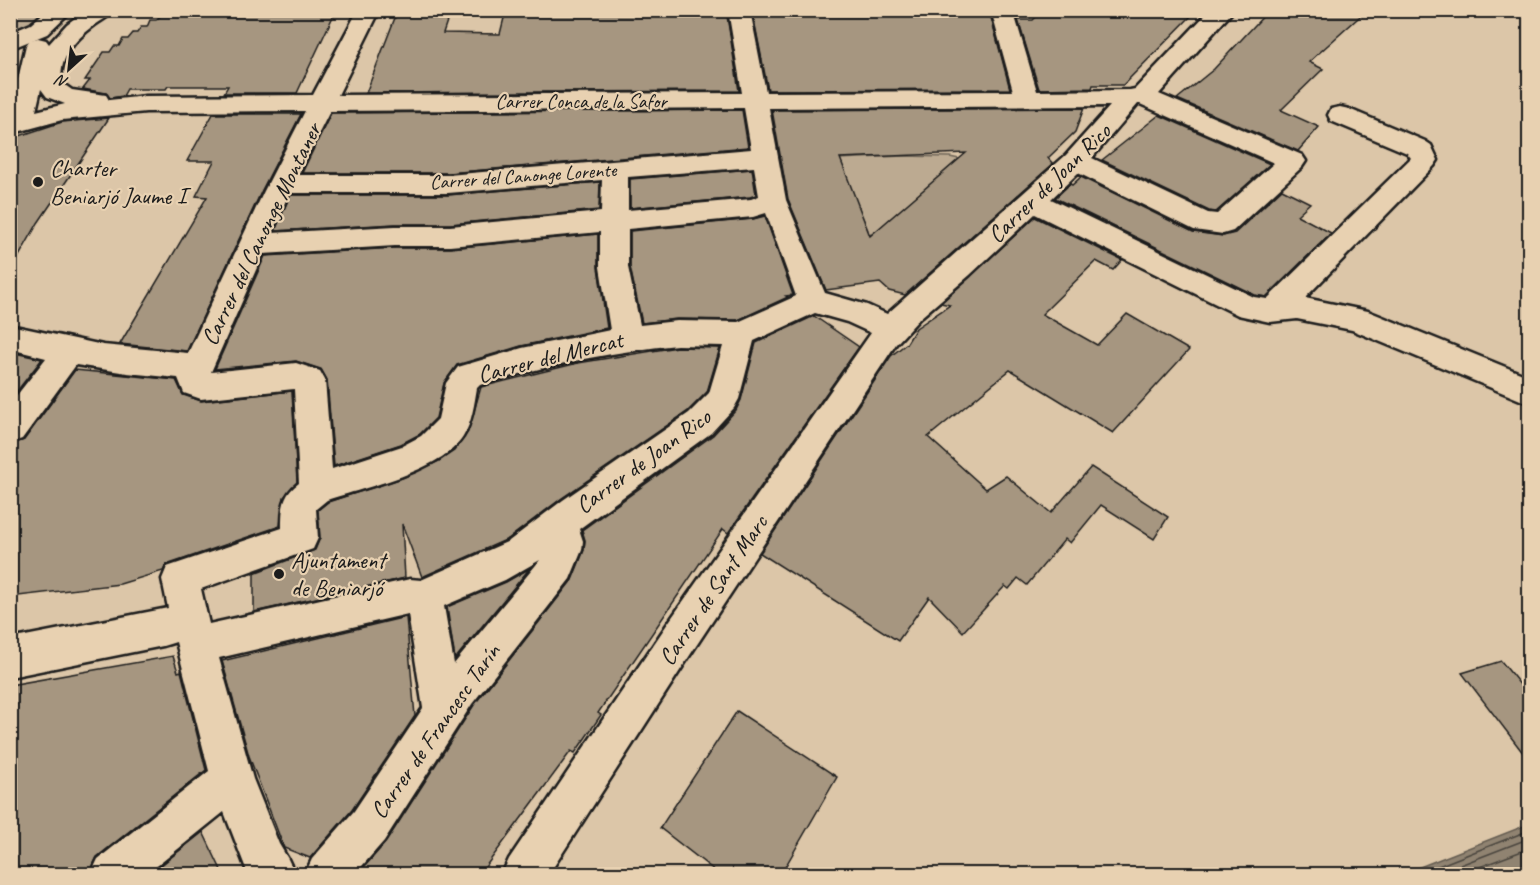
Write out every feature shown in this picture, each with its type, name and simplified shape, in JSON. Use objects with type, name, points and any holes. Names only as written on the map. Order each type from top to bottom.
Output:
[{"type":"street","points":[[103,10],[75,29],[60,45],[51,60],[50,86],[55,92],[66,96],[146,104]]},
{"type":"street","name":"Carrer del Canonge Montaner","points":[[198,366],[281,184],[324,103],[369,10]]},
{"type":"street","points":[[739,10],[773,201],[813,301]]},
{"type":"street","points":[[1002,10],[1027,98]]},
{"type":"street","name":"Carrer de Joan Rico","points":[[900,320],[960,268],[1075,161],[1223,10]]},
{"type":"street","points":[[10,42],[39,29],[58,13]]},
{"type":"street","points":[[14,120],[36,51],[58,13]]},
{"type":"street","points":[[1075,161],[1204,223],[1214,225],[1223,224],[1293,161],[1137,97]]},
{"type":"street","name":"Carrer Conca de la Safor","points":[[14,120],[86,108],[146,104],[1137,97]]},
{"type":"street","points":[[1276,309],[1425,160],[1422,151],[1416,147],[1340,115]]},
{"type":"street","name":"Carrer del Canonge Lorente","points":[[281,184],[448,184],[764,157]]},
{"type":"street","points":[[615,170],[615,267],[627,338]]},
{"type":"street","points":[[253,244],[395,236],[450,236],[614,223],[753,208],[773,201]]},
{"type":"street","points":[[1033,201],[1248,307],[1269,310],[1297,308],[1357,319],[1530,391]]},
{"type":"street","points":[[741,334],[813,301],[856,313],[900,320]]},
{"type":"street","name":"Carrer de Sant Marc","points":[[524,874],[681,636],[900,320]]},
{"type":"street","name":"Carrer del Mercat","points":[[316,489],[412,457],[433,446],[454,422],[465,379],[477,373],[522,360],[627,338],[677,333],[741,334]]},
{"type":"street","name":"Carrer de Joan Rico","points":[[10,658],[163,628],[194,639],[254,632],[410,596],[426,598],[433,592],[512,558],[715,410],[727,388],[741,334]]},
{"type":"street","points":[[10,337],[68,353],[125,362],[198,366],[193,377],[195,384],[201,386],[296,376],[309,380],[316,489],[302,500],[299,506],[300,538],[180,579],[232,779],[263,859],[273,874]]},
{"type":"street","points":[[10,429],[68,353]]},
{"type":"street","name":"Carrer de Francesc Tarín","points":[[327,874],[369,826],[443,710],[563,556],[566,543],[559,524]]},
{"type":"street","points":[[426,598],[443,710]]},
{"type":"street","points":[[113,874],[232,779]]},
{"type":"shaded area","points":[[11,11],[46,11],[37,21],[11,35]]},
{"type":"shaded area","points":[[903,156],[959,159],[875,232],[862,239],[868,230],[838,159]]},
{"type":"water","points":[[1529,824],[1529,874],[1402,874]]},
{"type":"building","points":[[167,10],[336,10],[297,93],[224,93],[228,86],[168,86],[166,89],[127,89],[123,96],[110,98],[106,93],[83,89],[90,80],[85,80],[104,52],[110,52],[114,46],[119,46],[123,39],[128,39],[133,33],[137,33],[141,27],[147,27],[150,20],[156,20]]},
{"type":"building","points":[[398,10],[441,10],[439,16],[449,15],[443,33],[500,34],[506,10],[726,10],[739,91],[366,93]]},
{"type":"building","points":[[752,10],[989,10],[1010,89],[768,90]]},
{"type":"building","points":[[1043,10],[1197,10],[1123,85],[1039,89],[1018,20],[1033,20]]},
{"type":"building","points":[[1269,10],[1367,10],[1309,62],[1323,69],[1281,110],[1319,127],[1298,151],[1177,99],[1214,69]]},
{"type":"building","points":[[1084,108],[1075,132],[1048,158],[1053,164],[905,295],[889,291],[880,283],[826,290],[788,199],[772,110]],"holes":[[[966,153],[870,236],[840,158]]]},
{"type":"building","points":[[742,110],[748,147],[448,173],[302,173],[331,113]]},
{"type":"building","points":[[213,114],[301,114],[262,190],[187,351],[120,344],[207,197],[196,196],[214,161],[187,161]]},
{"type":"building","points":[[1159,115],[1270,164],[1216,212],[1209,211],[1102,160]]},
{"type":"building","name":"Charter Beniarjó Jaume I","points":[[109,118],[38,223],[10,272],[10,139],[62,122]]},
{"type":"building","points":[[752,169],[756,195],[750,197],[630,208],[630,179]]},
{"type":"building","points":[[1081,177],[1193,232],[1223,236],[1235,233],[1282,189],[1310,203],[1297,215],[1331,233],[1266,297],[1255,295],[1055,198]]},
{"type":"building","points":[[600,182],[599,210],[450,224],[395,224],[275,231],[290,195],[448,195]]},
{"type":"building","points":[[765,216],[793,295],[786,296],[788,297],[738,320],[677,319],[642,323],[630,267],[630,231]]},
{"type":"building","points":[[1035,217],[1122,260],[1113,270],[1096,261],[1042,314],[1097,345],[1127,314],[1189,350],[1113,433],[1010,370],[928,437],[986,489],[1006,476],[1051,513],[1091,467],[1168,517],[1154,539],[1101,505],[1070,543],[1065,539],[1027,585],[1018,578],[1009,589],[1005,586],[963,632],[929,597],[898,641],[760,553],[891,356],[907,343],[916,328],[950,305],[941,303]]},
{"type":"building","points":[[598,234],[598,267],[607,328],[521,346],[457,365],[444,383],[436,418],[420,434],[401,444],[334,466],[327,380],[321,369],[296,361],[215,369],[265,256],[395,248],[450,248]]},
{"type":"building","points":[[814,316],[859,347],[728,533],[723,529],[598,713],[601,715],[575,753],[571,751],[480,874],[358,874],[386,842],[474,705],[572,580],[584,550],[585,540],[582,530],[713,435],[736,410],[741,400],[756,343]]},
{"type":"building","points":[[677,347],[720,348],[707,392],[688,411],[562,498],[508,539],[422,577],[402,524],[405,578],[254,612],[254,573],[315,550],[320,538],[318,510],[328,502],[402,478],[439,461],[454,451],[468,432],[481,387],[578,363]]},
{"type":"building","points":[[10,352],[42,359],[10,400]]},
{"type":"building","points":[[75,370],[176,380],[183,395],[201,401],[292,391],[297,482],[284,497],[280,526],[166,565],[163,571],[120,584],[10,597],[10,445],[24,440]]},
{"type":"building","points":[[530,568],[455,659],[447,607],[506,582]]},
{"type":"building","points":[[406,617],[415,716],[352,810],[310,858],[284,848],[249,756],[222,661]]},
{"type":"building","points":[[173,656],[178,672],[181,671],[206,770],[97,857],[89,874],[10,874],[10,685]]},
{"type":"building","points":[[1501,661],[1530,697],[1530,762],[1462,673]]},
{"type":"building","points":[[737,711],[837,777],[781,874],[719,874],[660,828]]},
{"type":"building","points":[[203,832],[223,874],[150,874]]},
{"type":"place","name":"Charter Beniarjó Jaume I","points":[[38,182]]},
{"type":"place","name":"Ajuntament de Beniarjó","points":[[279,574]]}]
